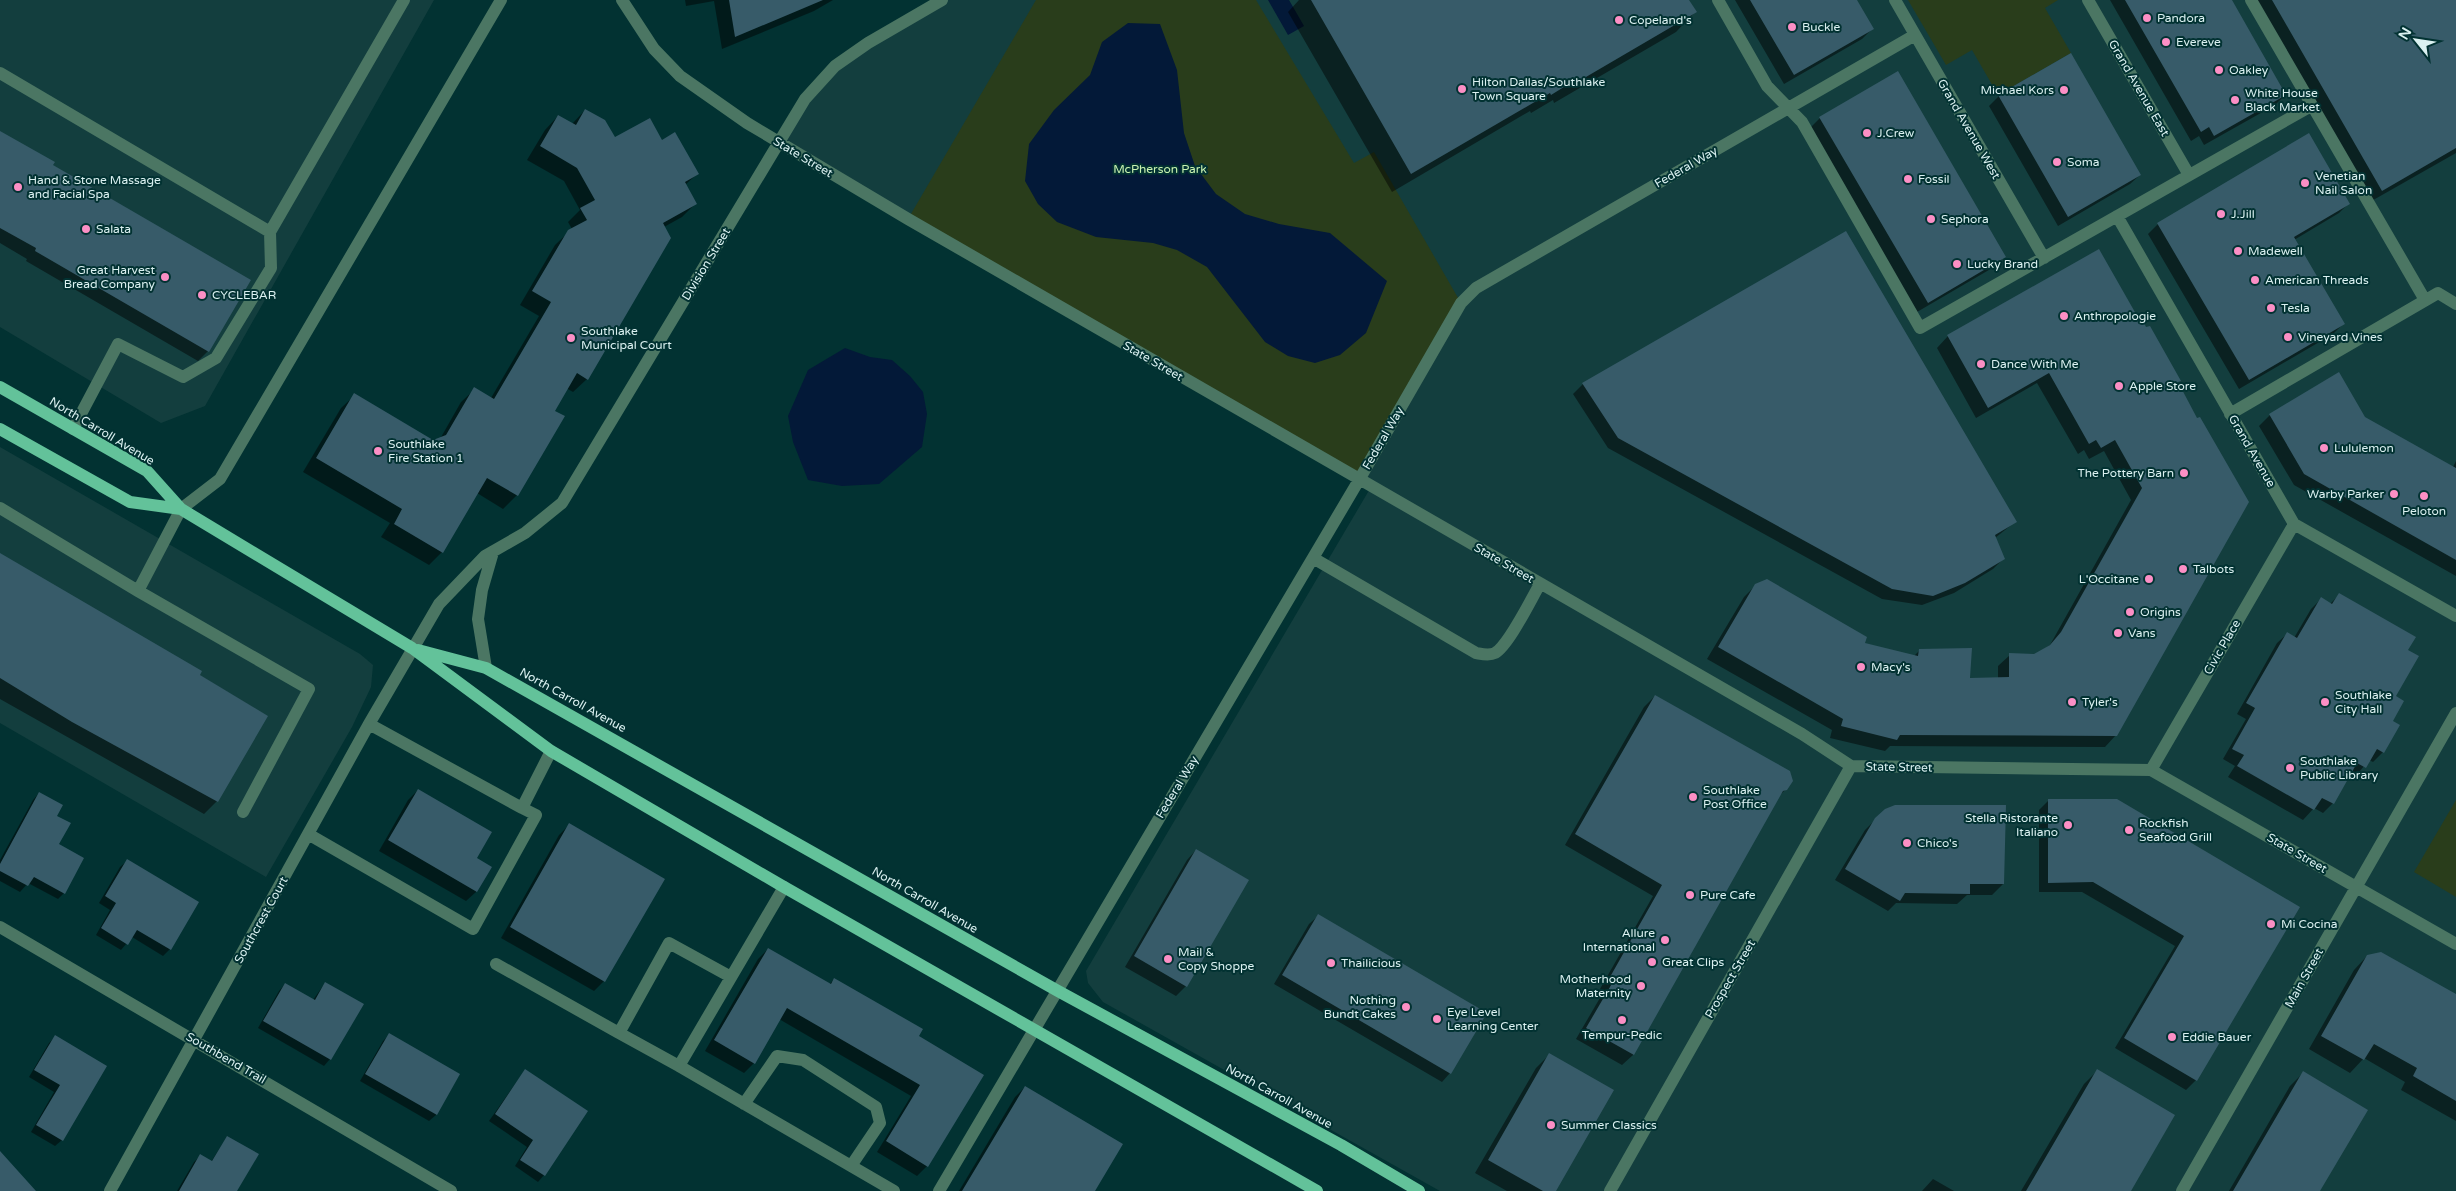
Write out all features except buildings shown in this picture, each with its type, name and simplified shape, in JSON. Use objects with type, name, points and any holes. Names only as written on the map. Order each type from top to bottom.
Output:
[{"type":"main road","name":"North Carroll Avenue","points":[[0,387],[147,471],[181,509],[412,648],[551,750],[784,886],[1317,1191]]},
{"type":"main road","name":"North Carroll Avenue","points":[[0,429],[130,502],[181,509]]},
{"type":"main road","name":"North Carroll Avenue","points":[[412,648],[486,668],[1058,991],[1341,1145],[1419,1191]]},
{"type":"street","points":[[73,429],[118,344],[183,377],[216,358],[272,268],[270,232],[404,0]]},
{"type":"street","points":[[138,591],[181,509],[220,479],[501,0]]},
{"type":"street","name":"State Street","points":[[622,0],[654,49],[680,76],[714,102],[779,142],[1359,480],[1802,734],[1851,766],[2151,770],[2456,944]]},
{"type":"street","name":"Division Street","points":[[412,648],[439,604],[485,556],[524,533],[562,503],[805,99],[834,66],[868,43],[942,0]]},
{"type":"street","points":[[1718,0],[1767,86],[1789,107],[1806,130],[1920,328],[2311,106]]},
{"type":"street","name":"Grand Avenue West","points":[[1895,0],[2044,258]]},
{"type":"street","name":"Grand Avenue East","points":[[2088,0],[2189,175]]},
{"type":"street","points":[[2251,0],[2425,300]]},
{"type":"street","name":"Federal Way","points":[[939,1191],[1359,480],[1461,303],[1476,288],[1915,35]]},
{"type":"street","points":[[0,72],[270,232]]},
{"type":"street","name":"Grand Avenue","points":[[2117,216],[2294,524]]},
{"type":"street","points":[[2230,414],[2438,293],[2456,304]]},
{"type":"street","points":[[0,508],[138,591],[309,689],[243,812]]},
{"type":"street","points":[[2294,524],[2456,616]]},
{"type":"street","name":"Civic Place","points":[[2151,770],[2294,524]]},
{"type":"street","points":[[486,668],[478,619],[482,590],[493,552]]},
{"type":"street","points":[[1313,558],[1476,653],[1486,655],[1495,653],[1504,645],[1540,584]]},
{"type":"street","name":"Southcrest Court","points":[[110,1191],[412,648]]},
{"type":"street","name":"Main Street","points":[[2182,1191],[2456,713]]},
{"type":"street","points":[[308,834],[473,929],[536,815],[369,724]]},
{"type":"street","points":[[522,808],[551,750]]},
{"type":"street","name":"Prospect Street","points":[[1610,1191],[1851,766]]},
{"type":"street","points":[[679,1066],[784,886]]},
{"type":"street","name":"Southbend Trail","points":[[0,927],[195,1039],[451,1191]]},
{"type":"street","points":[[619,1033],[670,943],[731,977]]},
{"type":"street","points":[[496,964],[679,1066],[894,1191]]},
{"type":"street","points":[[744,1104],[777,1056],[803,1060],[876,1106],[880,1123],[851,1166]]},
{"type":"shaded area","points":[[0,0],[434,0],[205,406],[161,423],[0,327]]},
{"type":"shaded area","points":[[942,0],[2456,0],[2456,1191],[1440,1191],[1103,1002],[1088,983],[1086,971],[1371,487],[779,142],[835,66]]},
{"type":"shaded area","points":[[1268,0],[1289,0],[1304,26],[1288,35]]},
{"type":"shaded area","points":[[1128,23],[1160,24],[1177,70],[1184,133],[1195,166],[1216,194],[1245,214],[1279,224],[1330,233],[1387,281],[1366,333],[1340,355],[1315,363],[1288,356],[1265,342],[1207,267],[1177,250],[1153,243],[1096,237],[1057,222],[1038,204],[1025,181],[1029,144],[1054,110],[1090,75],[1102,42]]},
{"type":"shaded area","points":[[845,348],[870,357],[892,360],[910,376],[923,392],[927,414],[922,447],[879,484],[842,486],[808,480],[793,442],[788,416],[808,370]]},
{"type":"shaded area","points":[[0,447],[360,654],[373,665],[371,687],[352,727],[266,877],[0,723]]},
{"type":"green space","name":"McPherson Park","points":[[1036,0],[1256,0],[1354,163],[1374,152],[1461,303],[1359,480],[908,219]]},
{"type":"green space","points":[[1908,0],[2058,0],[2045,8],[2071,53],[1998,95],[1972,50],[1946,65]]},
{"type":"green space","points":[[2456,800],[2456,897],[2414,872]]},
{"type":"place","name":"Pandora","points":[[2147,18]]},
{"type":"place","name":"Copeland's","points":[[1619,20]]},
{"type":"place","name":"Buckle","points":[[1792,27]]},
{"type":"place","name":"Evereve","points":[[2166,42]]},
{"type":"place","name":"Oakley","points":[[2219,70]]},
{"type":"place","name":"Hilton Dallas/Southlake Town Square","points":[[1462,89]]},
{"type":"place","name":"Michael Kors","points":[[2064,90]]},
{"type":"place","name":"White House Black Market","points":[[2235,100]]},
{"type":"place","name":"J.Crew","points":[[1867,133]]},
{"type":"place","name":"Soma","points":[[2057,162]]},
{"type":"place","name":"Fossil","points":[[1908,179]]},
{"type":"place","name":"Venetian Nail Salon","points":[[2305,183]]},
{"type":"place","name":"Hand & Stone Massage and Facial Spa","points":[[18,187]]},
{"type":"place","name":"J.Jill","points":[[2221,214]]},
{"type":"place","name":"Sephora","points":[[1931,219]]},
{"type":"place","name":"Salata","points":[[86,229]]},
{"type":"place","name":"Madewell","points":[[2238,251]]},
{"type":"place","name":"Lucky Brand","points":[[1957,264]]},
{"type":"place","name":"Great Harvest Bread Company","points":[[165,277]]},
{"type":"place","name":"American Threads","points":[[2255,280]]},
{"type":"place","name":"CYCLEBAR","points":[[202,295]]},
{"type":"place","name":"Tesla","points":[[2271,308]]},
{"type":"place","name":"Anthropologie","points":[[2064,316]]},
{"type":"place","name":"Vineyard Vines","points":[[2288,337]]},
{"type":"place","name":"Southlake Municipal Court","points":[[571,338]]},
{"type":"place","name":"Dance With Me","points":[[1981,364]]},
{"type":"place","name":"Apple Store","points":[[2119,386]]},
{"type":"place","name":"Lululemon","points":[[2324,448]]},
{"type":"place","name":"Southlake Fire Station 1","points":[[378,451]]},
{"type":"place","name":"The Pottery Barn","points":[[2184,473]]},
{"type":"place","name":"Warby Parker","points":[[2394,494]]},
{"type":"place","name":"Peloton","points":[[2424,496]]},
{"type":"place","name":"Talbots","points":[[2183,569]]},
{"type":"place","name":"L'Occitane","points":[[2149,579]]},
{"type":"place","name":"Origins","points":[[2130,612]]},
{"type":"place","name":"Vans","points":[[2118,633]]},
{"type":"place","name":"Macy's","points":[[1861,667]]},
{"type":"place","name":"Tyler's","points":[[2072,702]]},
{"type":"place","name":"Southlake City Hall","points":[[2325,702]]},
{"type":"place","name":"Southlake Public Library","points":[[2290,768]]},
{"type":"place","name":"Southlake Post Office","points":[[1693,797]]},
{"type":"place","name":"Stella Ristorante Italiano","points":[[2068,825]]},
{"type":"place","name":"Rockfish Seafood Grill","points":[[2129,830]]},
{"type":"place","name":"Chico's","points":[[1907,843]]},
{"type":"place","name":"Pure Cafe","points":[[1690,895]]},
{"type":"place","name":"Mi Cocina","points":[[2271,924]]},
{"type":"place","name":"Allure International","points":[[1665,940]]},
{"type":"place","name":"Mail & Copy Shoppe","points":[[1168,959]]},
{"type":"place","name":"Great Clips","points":[[1652,962]]},
{"type":"place","name":"Thailicious","points":[[1331,963]]},
{"type":"place","name":"Motherhood Maternity","points":[[1641,986]]},
{"type":"place","name":"Nothing Bundt Cakes","points":[[1406,1007]]},
{"type":"place","name":"Eye Level Learning Center","points":[[1437,1019]]},
{"type":"place","name":"Tempur-Pedic","points":[[1622,1020]]},
{"type":"place","name":"Eddie Bauer","points":[[2172,1037]]},
{"type":"place","name":"Summer Classics","points":[[1551,1125]]}]
